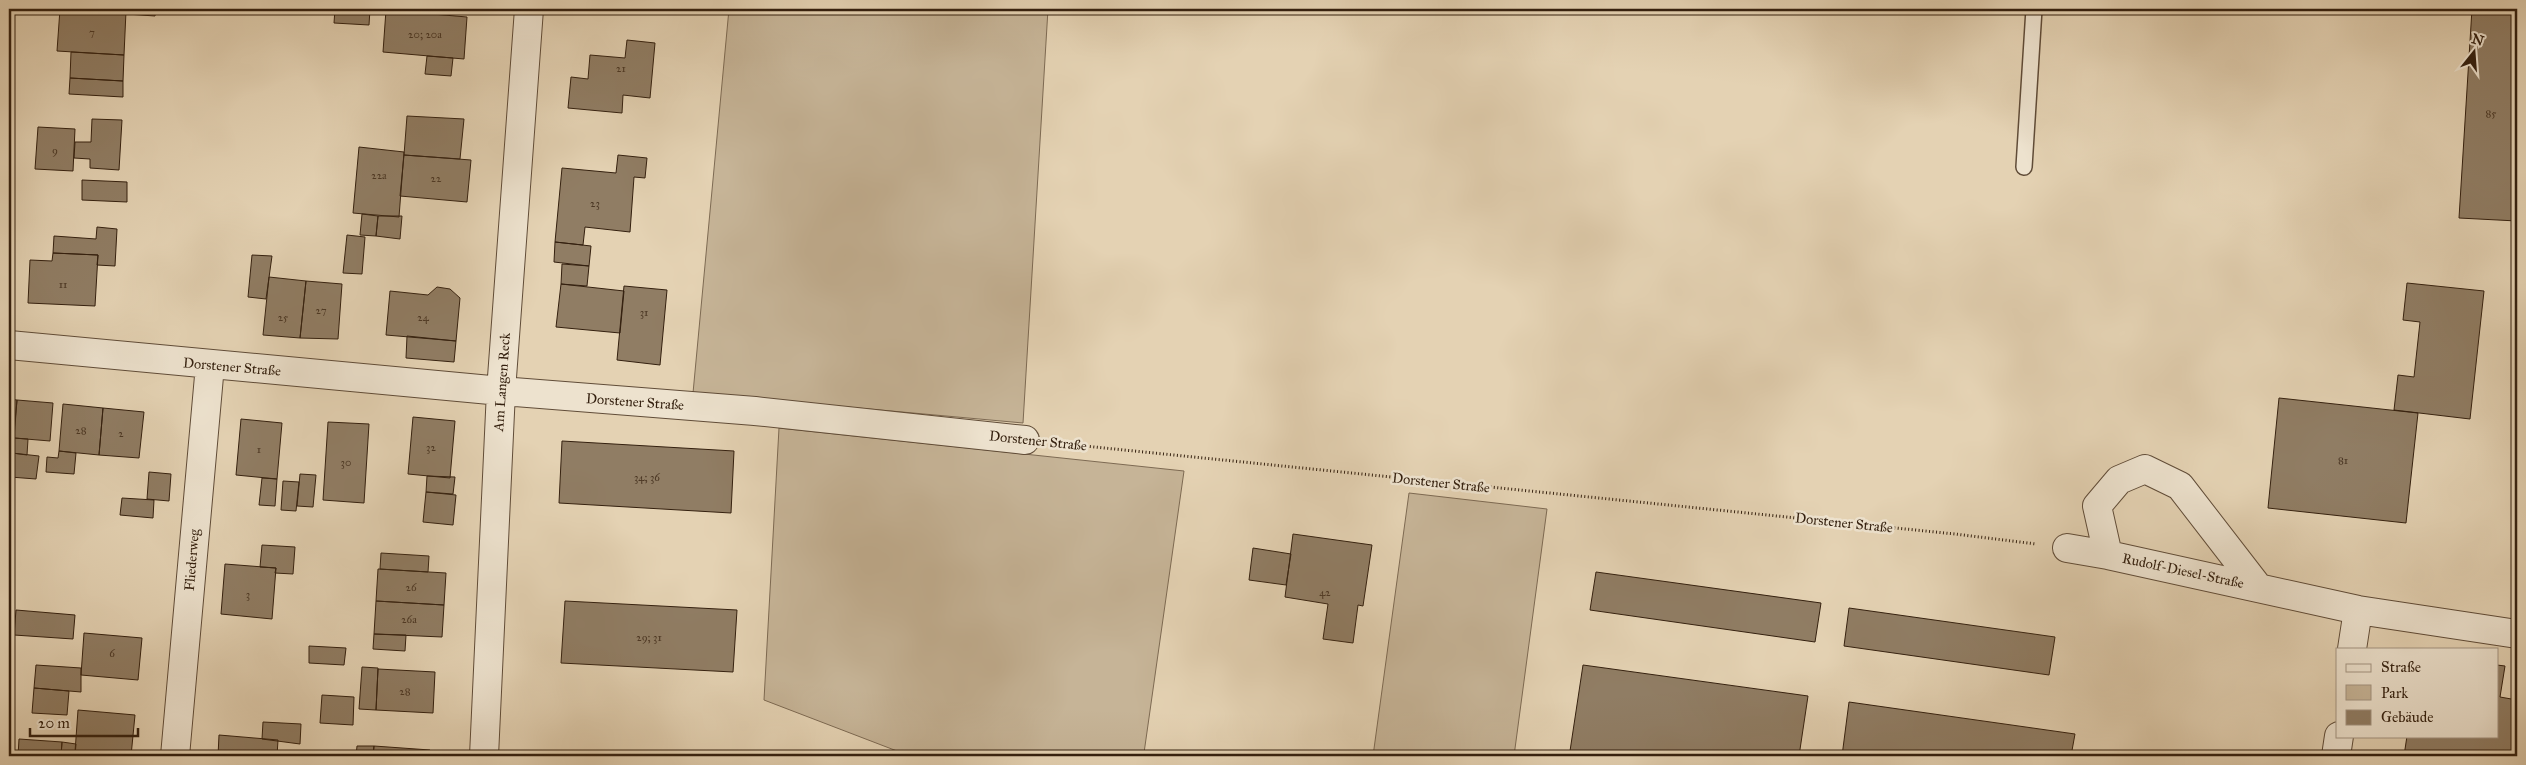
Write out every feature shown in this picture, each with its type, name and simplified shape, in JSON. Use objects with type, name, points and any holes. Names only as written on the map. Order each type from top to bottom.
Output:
[{"type":"street","name":"Am Langen Reck","points":[[484,756],[501,391],[529,9]]},
{"type":"street","name":"Dorstener Straße","points":[[9,345],[501,391],[755,411],[1025,440]]},
{"type":"street","name":"Fliederweg","points":[[175,756],[210,365]]},
{"type":"street","name":"Rudolf-Diesel-Straße","points":[[2108,555],[2097,506],[2119,480],[2145,469],[2180,486],[2258,587]]},
{"type":"street","name":"Rudolf-Diesel-Straße","points":[[2067,548],[2108,555],[2358,610],[2517,634]]},
{"type":"street","points":[[2352,648],[2358,610]]},
{"type":"street","points":[[2336,756],[2339,738]]},
{"type":"lane","points":[[2024,167],[2034,9]]},
{"type":"path","name":"Dorstener Straße","points":[[1025,440],[1955,534],[2067,548]]},
{"type":"green space","points":[[729,9],[1048,9],[1023,423],[693,393]]},
{"type":"green space","points":[[779,428],[1184,471],[1144,753],[1162,756],[910,756],[764,700]]},
{"type":"green space","points":[[1409,493],[1547,509],[1514,756],[1373,756]]},
{"type":"building","points":[[60,9],[126,11],[124,55],[57,51]]},
{"type":"building","points":[[79,9],[127,9],[127,14],[126,11]]},
{"type":"building","points":[[127,9],[156,9],[155,16],[127,14]]},
{"type":"building","points":[[335,9],[370,9],[369,25],[334,23]]},
{"type":"building","points":[[2472,9],[2517,9],[2517,221],[2459,218]]},
{"type":"building","points":[[386,10],[467,17],[464,59],[383,52]]},
{"type":"building","points":[[627,40],[655,43],[650,98],[623,95],[622,113],[568,108],[571,77],[588,79],[590,55],[625,58]]},
{"type":"building","points":[[71,52],[124,55],[123,81],[70,78]]},
{"type":"building","points":[[427,56],[453,58],[451,76],[425,74]]},
{"type":"building","points":[[70,78],[123,81],[123,97],[69,94]]},
{"type":"building","points":[[407,116],[464,119],[460,159],[404,155]]},
{"type":"building","points":[[92,119],[122,120],[119,170],[90,168],[90,159],[74,158],[75,142],[91,142]]},
{"type":"building","points":[[38,127],[75,129],[73,171],[35,169]]},
{"type":"building","points":[[359,147],[404,152],[399,217],[353,213]]},
{"type":"building","points":[[404,155],[471,160],[467,202],[400,196]]},
{"type":"building","points":[[618,155],[647,158],[645,178],[634,177],[630,232],[585,227],[583,245],[555,242],[562,168],[616,173]]},
{"type":"building","points":[[82,180],[127,182],[127,202],[82,200]]},
{"type":"building","points":[[362,214],[378,216],[376,236],[360,235]]},
{"type":"building","points":[[378,216],[402,216],[400,239],[376,236]]},
{"type":"building","points":[[97,227],[117,229],[115,266],[97,265],[98,255],[53,253],[54,236],[96,239]]},
{"type":"building","points":[[347,235],[365,237],[362,274],[343,273]]},
{"type":"building","points":[[555,242],[591,246],[589,266],[554,262]]},
{"type":"building","points":[[53,253],[98,255],[95,306],[28,303],[30,260],[52,261]]},
{"type":"building","points":[[252,255],[272,256],[266,299],[248,297]]},
{"type":"building","points":[[562,264],[589,266],[587,286],[561,284]]},
{"type":"building","points":[[269,277],[306,281],[300,338],[263,335]]},
{"type":"building","points":[[306,281],[342,284],[338,339],[300,338]]},
{"type":"building","points":[[2407,283],[2484,291],[2470,419],[2394,410],[2398,375],[2414,377],[2420,322],[2403,320]]},
{"type":"building","points":[[561,284],[624,291],[620,333],[556,327]]},
{"type":"building","points":[[624,286],[667,290],[660,365],[617,360]]},
{"type":"building","points":[[437,287],[450,289],[460,298],[456,341],[386,335],[390,291],[428,295]]},
{"type":"building","points":[[407,336],[456,341],[454,362],[406,358]]},
{"type":"building","points":[[2279,398],[2418,413],[2406,523],[2268,508]]},
{"type":"building","points":[[9,399],[17,400],[12,453],[9,453]]},
{"type":"building","points":[[17,400],[53,403],[50,441],[14,438]]},
{"type":"building","points":[[63,404],[103,408],[99,455],[59,451]]},
{"type":"building","points":[[103,408],[144,412],[139,458],[99,455]]},
{"type":"building","points":[[413,417],[455,421],[450,478],[408,474]]},
{"type":"building","points":[[241,419],[282,423],[277,479],[236,475]]},
{"type":"building","points":[[328,422],[369,424],[364,503],[323,500]]},
{"type":"building","points":[[14,438],[28,439],[27,455],[12,453]]},
{"type":"building","points":[[562,441],[734,451],[731,513],[559,503]]},
{"type":"building","points":[[59,451],[76,453],[74,474],[46,472],[47,457],[58,458]]},
{"type":"building","points":[[9,453],[12,453],[10,477],[9,477]]},
{"type":"building","points":[[12,453],[39,456],[36,479],[10,477]]},
{"type":"building","points":[[149,472],[171,474],[169,501],[147,499]]},
{"type":"building","points":[[300,474],[316,475],[313,507],[297,506]]},
{"type":"building","points":[[427,476],[455,477],[453,494],[426,492]]},
{"type":"building","points":[[262,478],[277,479],[275,506],[259,505]]},
{"type":"building","points":[[283,481],[299,482],[296,511],[281,510]]},
{"type":"building","points":[[426,492],[456,495],[453,525],[423,522]]},
{"type":"building","points":[[122,498],[154,500],[153,518],[120,515]]},
{"type":"building","points":[[1293,534],[1372,545],[1363,606],[1358,605],[1353,643],[1323,639],[1328,604],[1285,597]]},
{"type":"building","points":[[262,545],[295,547],[293,574],[275,573],[276,568],[260,567]]},
{"type":"building","points":[[1253,548],[1291,554],[1286,585],[1249,580]]},
{"type":"building","points":[[381,553],[429,556],[428,572],[380,569]]},
{"type":"building","points":[[225,564],[276,568],[272,619],[221,614]]},
{"type":"building","points":[[378,569],[446,573],[444,605],[376,601]]},
{"type":"building","points":[[1596,572],[1821,603],[1815,642],[1590,610]]},
{"type":"building","points":[[376,601],[444,605],[442,637],[374,634]]},
{"type":"building","points":[[565,601],[737,610],[733,672],[561,663]]},
{"type":"building","points":[[1849,608],[2055,637],[2049,675],[1844,646]]},
{"type":"building","points":[[16,610],[75,615],[73,639],[14,635]]},
{"type":"building","points":[[84,633],[142,638],[138,680],[81,675]]},
{"type":"building","points":[[374,634],[406,635],[405,651],[373,649]]},
{"type":"building","points":[[309,646],[346,648],[344,665],[309,663]]},
{"type":"building","points":[[36,665],[81,668],[81,692],[34,688]]},
{"type":"building","points":[[1583,665],[1808,696],[1799,756],[1607,756],[1570,751]]},
{"type":"building","points":[[2498,665],[2505,666],[2500,697],[2517,700],[2517,756],[2404,756],[2407,738],[2498,738]]},
{"type":"building","points":[[362,667],[378,668],[376,710],[359,709]]},
{"type":"building","points":[[378,669],[435,672],[433,713],[376,710]]},
{"type":"building","points":[[34,688],[69,691],[67,715],[32,713]]},
{"type":"building","points":[[322,695],[354,697],[353,725],[320,723]]},
{"type":"building","points":[[1849,702],[2075,734],[2071,756],[1842,756]]},
{"type":"building","points":[[78,710],[135,715],[131,756],[75,752]]},
{"type":"building","points":[[263,722],[301,724],[300,744],[262,739]]},
{"type":"building","points":[[219,735],[278,740],[277,756],[218,756]]},
{"type":"building","points":[[19,739],[62,742],[61,756],[18,756]]},
{"type":"building","points":[[62,742],[76,744],[75,756],[61,756]]},
{"type":"building","points":[[357,746],[374,746],[373,756],[356,756]]},
{"type":"building","points":[[374,746],[430,750],[430,756],[373,756]]},
{"type":"building","points":[[903,752],[913,756],[901,756]]}]
